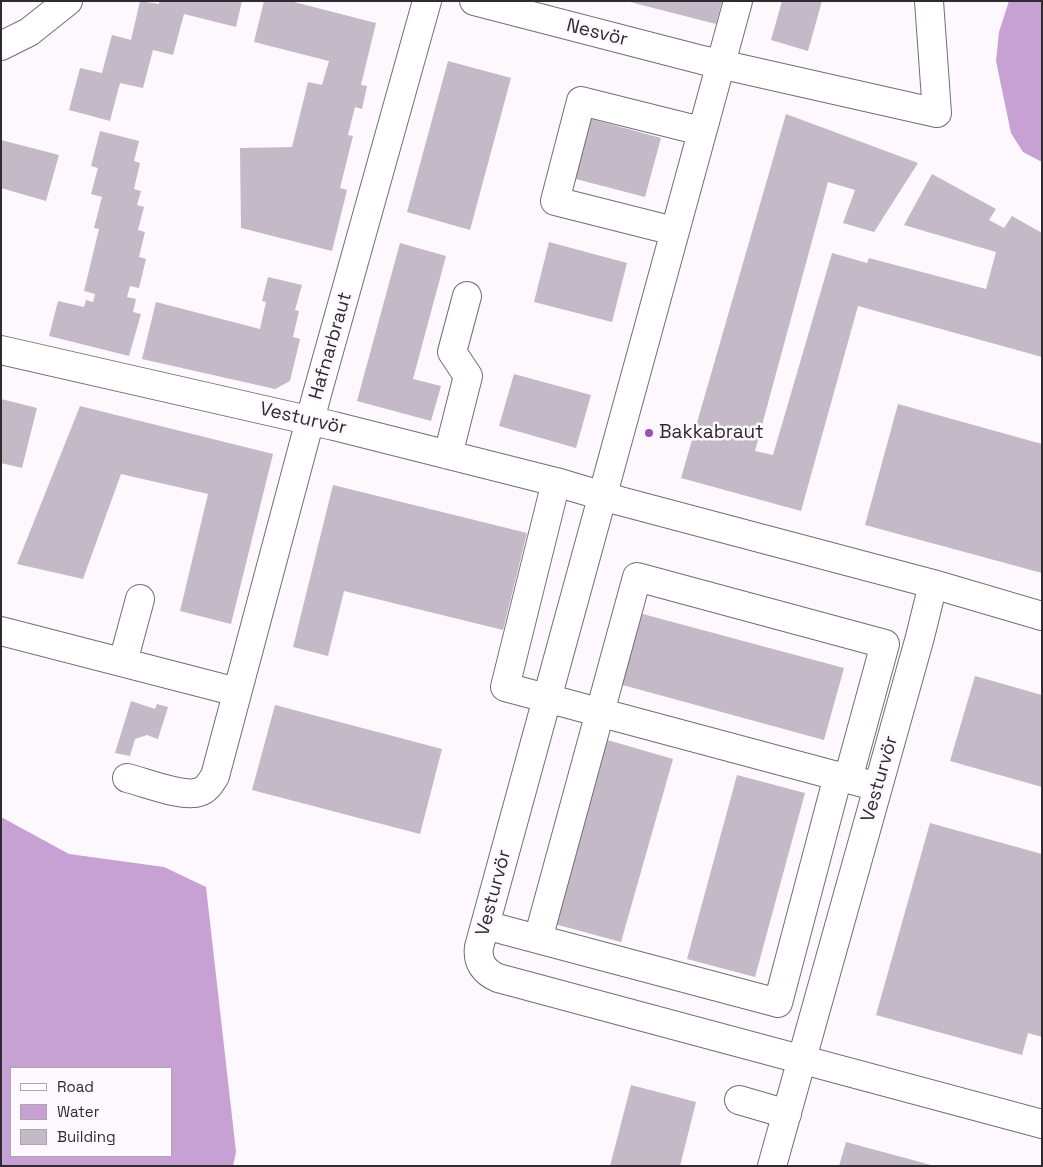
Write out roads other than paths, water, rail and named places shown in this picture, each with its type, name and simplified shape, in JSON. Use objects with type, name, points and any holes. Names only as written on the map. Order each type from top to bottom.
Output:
[{"type":"street","points":[[1,46],[29,32],[68,1]]},
{"type":"street","name":"Hafnarbraut","points":[[127,778],[174,791],[199,793],[209,786],[215,776],[310,421],[427,1]]},
{"type":"street","name":"Nesvör","points":[[474,1],[721,64],[937,114],[929,1]]},
{"type":"street","points":[[602,496],[738,1]]},
{"type":"street","points":[[674,231],[555,201],[581,101],[701,131]]},
{"type":"street","points":[[448,455],[468,376],[452,352],[467,296]]},
{"type":"street","name":"Vesturvör","points":[[1,350],[310,421],[556,482],[602,496],[933,584],[1042,616]]},
{"type":"street","points":[[556,482],[505,688],[878,786]]},
{"type":"street","name":"Vesturvör","points":[[602,496],[479,947],[480,961],[490,974],[498,978],[1042,1124]]},
{"type":"street","points":[[485,925],[778,1003],[843,777],[885,644],[637,577],[538,939]]},
{"type":"street","name":"Vesturvör","points":[[772,1166],[933,584]]},
{"type":"street","points":[[123,662],[140,600]]},
{"type":"street","points":[[1,631],[237,692]]},
{"type":"street","points":[[739,1100],[786,1114]]},
{"type":"water","points":[[1009,1],[1042,1],[1042,162],[1023,152],[1011,133],[996,61],[999,32]]},
{"type":"water","points":[[1,817],[69,854],[164,867],[206,887],[236,1152],[233,1166],[1,1166]]},
{"type":"place","name":"Bakkabraut","points":[[649,433]]}]
